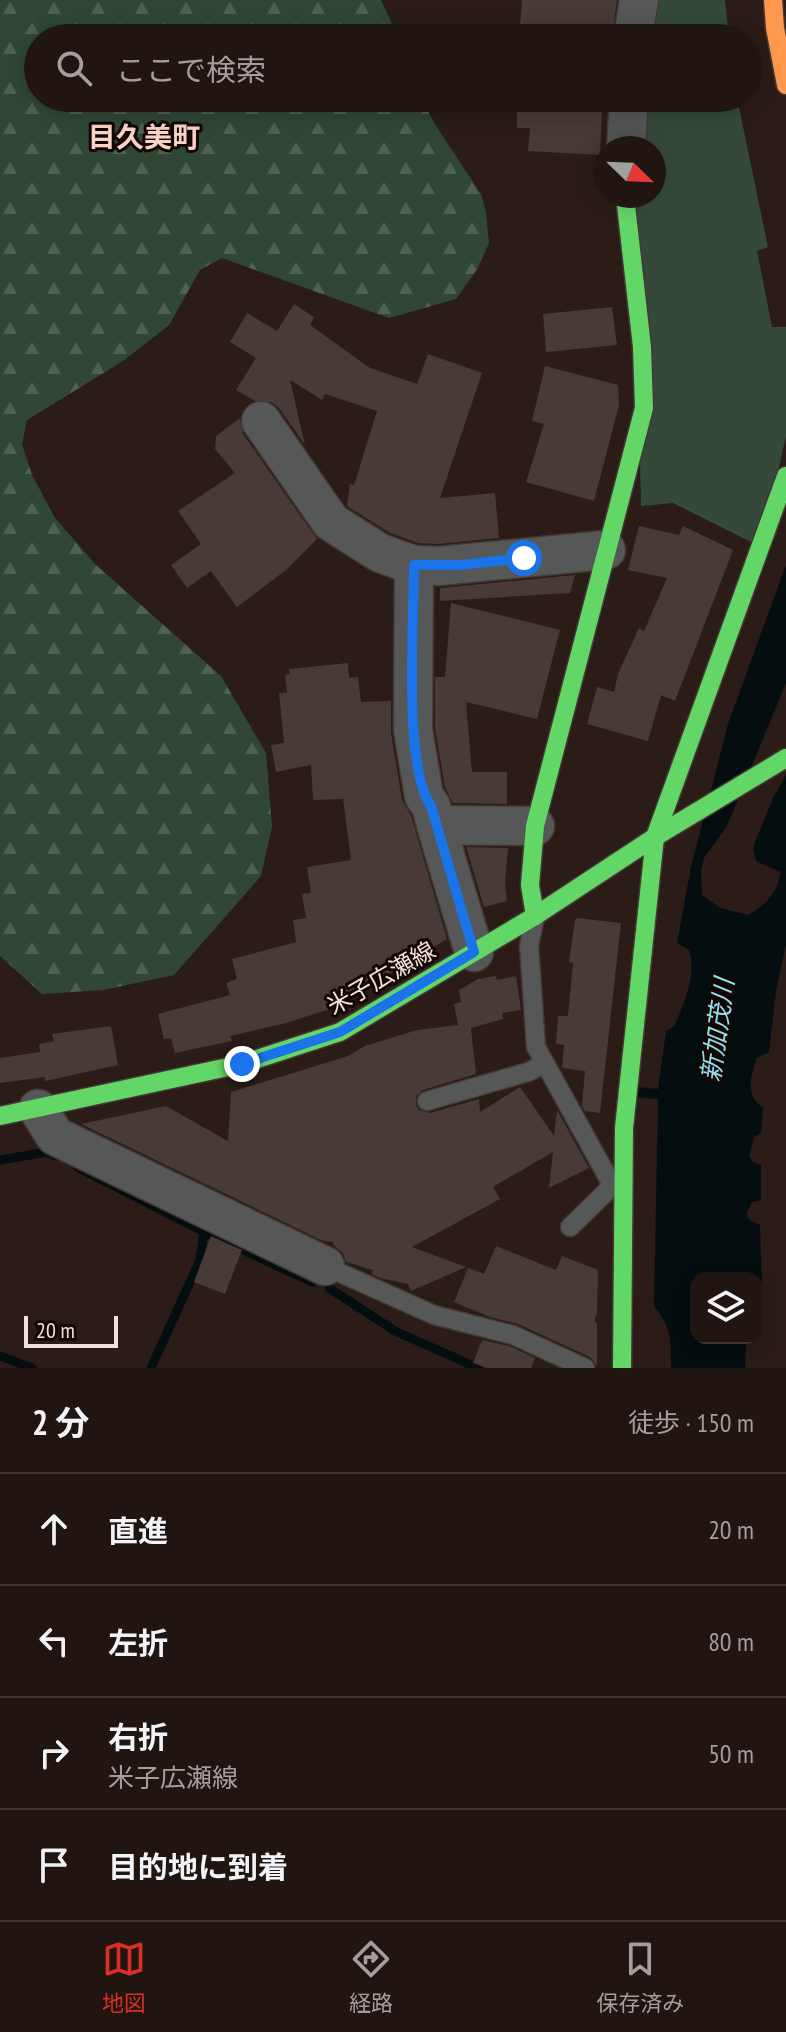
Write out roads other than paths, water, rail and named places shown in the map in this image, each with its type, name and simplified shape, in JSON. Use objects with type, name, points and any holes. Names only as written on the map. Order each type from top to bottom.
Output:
[{"type":"street","points":[[635,24],[639,0]]},
{"type":"street","points":[[773,0],[786,85]]},
{"type":"street","points":[[627,136],[628,112]]},
{"type":"street","points":[[535,916],[530,885],[535,826],[644,408],[642,347],[626,208]]},
{"type":"street","points":[[261,421],[331,522],[380,553],[414,565],[461,565],[606,550]]},
{"type":"street","points":[[622,1368],[618,1186],[655,837],[786,476]]},
{"type":"street","points":[[414,565],[413,730],[424,796],[431,806],[474,952]]},
{"type":"street","name":"米子広瀬線","points":[[0,1116],[242,1064],[340,1032],[535,916],[655,837],[786,758]]},
{"type":"street","points":[[436,825],[535,826]]},
{"type":"street","points":[[38,1109],[55,1136],[333,1277]]},
{"type":"lane","points":[[535,916],[529,945],[536,1047],[618,1186],[607,1191],[570,1227]]},
{"type":"lane","points":[[427,1101],[528,1072],[544,1064]]},
{"type":"lane","points":[[333,1277],[434,1315],[513,1335],[585,1368]]},
{"type":"lane","points":[[489,1341],[527,1344]]},
{"type":"water","name":"新加茂川","points":[[786,565],[786,683],[727,826],[704,858],[701,871],[702,895],[720,908],[748,915],[770,897],[780,872],[756,861],[753,847],[786,775],[786,944],[776,991],[769,1052],[757,1058],[751,1085],[753,1097],[763,1108],[761,1133],[754,1137],[749,1156],[761,1165],[761,1200],[752,1202],[746,1214],[760,1225],[761,1272],[690,1272],[690,1344],[746,1344],[745,1368],[671,1368],[669,1335],[654,1306],[658,1099],[635,1097],[636,1087],[658,1089],[666,1031],[674,1027],[688,989],[691,969],[689,950],[677,943],[691,867],[728,724]]},
{"type":"waterway","points":[[0,1160],[47,1152],[55,1156]]},
{"type":"waterway","points":[[79,1168],[204,1232],[312,1282]]},
{"type":"waterway","points":[[151,1368],[200,1260],[204,1232]]},
{"type":"waterway","points":[[329,1288],[395,1331],[478,1368]]},
{"type":"waterway","points":[[0,1356],[32,1368]]},
{"type":"district","name":"目久美町","points":[[144,136]]}]
